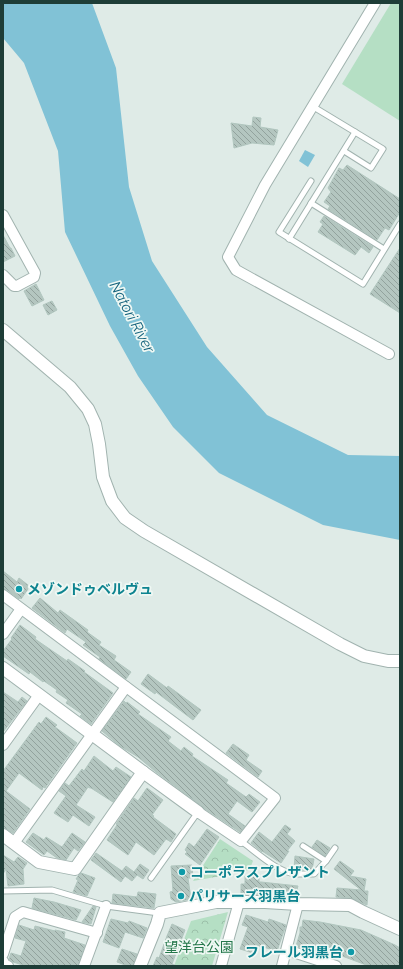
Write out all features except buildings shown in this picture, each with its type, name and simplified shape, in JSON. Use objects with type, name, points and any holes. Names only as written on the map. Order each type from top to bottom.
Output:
[{"type":"street","points":[[375,3],[265,185],[228,257],[236,270],[388,354]]},
{"type":"street","points":[[3,215],[35,274],[34,277],[17,286],[14,286],[3,275]]},
{"type":"street","points":[[3,330],[70,387],[88,409],[95,424],[103,477],[112,501],[125,518],[144,531],[340,644],[364,656],[388,661],[400,661]]},
{"type":"street","points":[[3,595],[275,798],[241,841],[198,812],[3,668]]},
{"type":"street","points":[[3,634],[21,609]]},
{"type":"street","points":[[14,843],[126,687]]},
{"type":"street","points":[[3,745],[39,695]]},
{"type":"street","points":[[3,835],[39,862],[75,870],[143,772]]},
{"type":"street","points":[[140,966],[160,913],[216,902],[350,905],[400,929]]},
{"type":"street","points":[[221,966],[239,902]]},
{"type":"street","points":[[282,966],[298,904]]},
{"type":"street","points":[[84,966],[106,906]]},
{"type":"street","points":[[3,954],[15,917],[23,912],[97,932]]},
{"type":"street","points":[[286,950],[336,966]]},
{"type":"street","points":[[3,961],[4,965],[8,966]]},
{"type":"lane","points":[[312,106],[383,149],[371,168],[344,151]]},
{"type":"lane","points":[[289,238],[355,132]]},
{"type":"lane","points":[[311,181],[279,232],[363,284],[400,224]]},
{"type":"lane","points":[[311,203],[384,249]]},
{"type":"lane","points":[[151,878],[198,812]]},
{"type":"lane","points":[[241,841],[275,866],[286,872],[294,874],[314,874],[335,848]]},
{"type":"lane","points":[[303,846],[326,861]]},
{"type":"lane","points":[[3,891],[52,890],[106,906],[160,913]]},
{"type":"green space","points":[[391,3],[400,3],[400,121],[342,84]]},
{"type":"green space","points":[[220,839],[253,861],[249,871],[227,870],[221,876],[193,881]]},
{"type":"green space","name":"望洋台公園","points":[[228,912],[212,966],[174,966],[191,921]]},
{"type":"water","name":"Natori River","points":[[3,3],[92,3],[116,68],[129,187],[152,261],[207,347],[267,415],[348,455],[400,456],[400,540],[323,525],[219,473],[173,427],[138,376],[110,326],[65,232],[58,151],[24,63],[3,38]]},
{"type":"water","points":[[305,150],[315,155],[308,167],[299,161]]},
{"type":"place","name":"メゾンドゥベルヴュ","points":[[19,589]]},
{"type":"place","name":"コーポラスプレザント","points":[[182,872]]},
{"type":"place","name":"パリサーズ羽黒台","points":[[181,896]]},
{"type":"place","name":"フレール羽黒台","points":[[351,952]]}]
